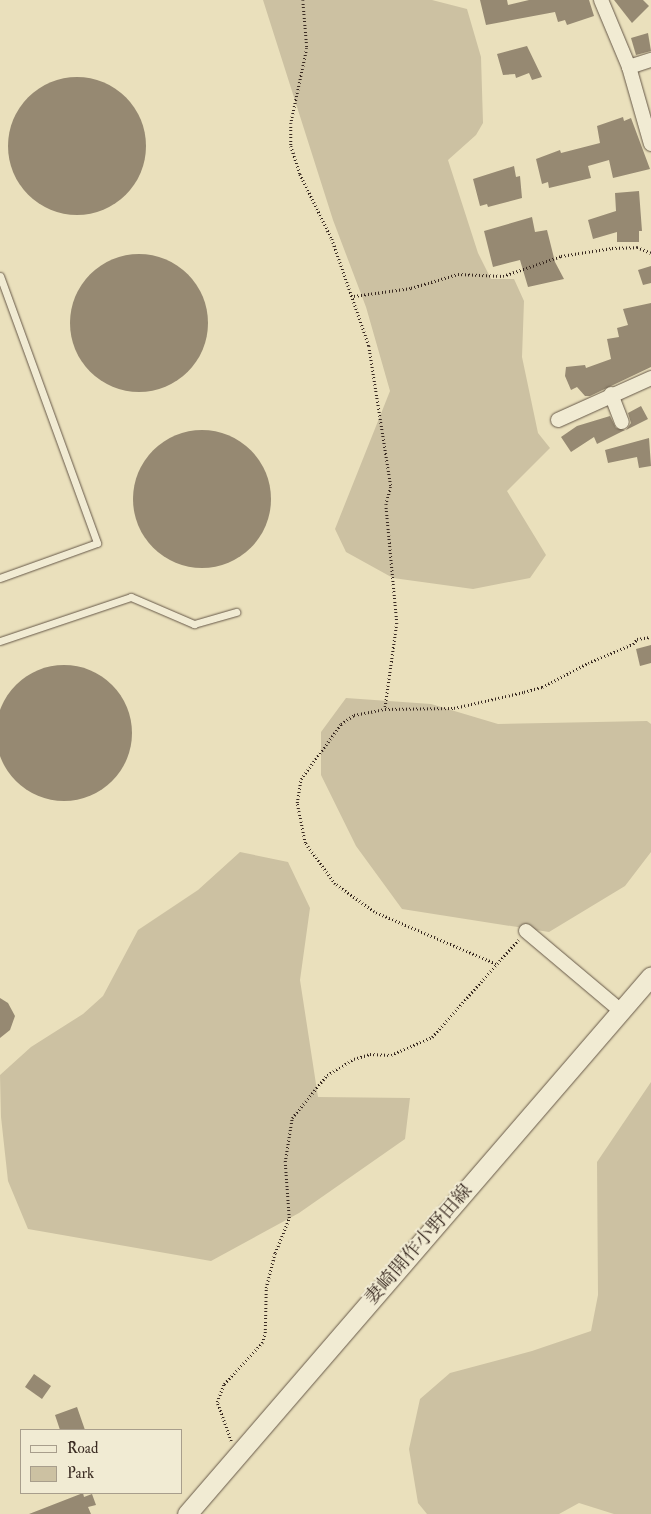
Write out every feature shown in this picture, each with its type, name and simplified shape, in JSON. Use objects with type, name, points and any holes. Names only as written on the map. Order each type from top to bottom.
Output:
[{"type":"main road","name":"妻崎開作小野田線","points":[[186,1514],[651,976]]},
{"type":"street","points":[[601,0],[629,67],[651,144]]},
{"type":"street","points":[[629,67],[651,60]]},
{"type":"street","points":[[558,420],[611,394],[651,378]]},
{"type":"street","points":[[611,394],[622,422]]},
{"type":"street","points":[[526,931],[621,1011]]},
{"type":"lane","points":[[0,276],[97,543],[0,578]]},
{"type":"lane","points":[[0,641],[131,597],[194,624],[236,612]]},
{"type":"path","points":[[303,0],[307,48],[291,123],[292,146],[300,174],[332,240],[354,296],[369,346],[391,487],[386,504],[397,623],[385,709]]},
{"type":"path","points":[[354,296],[411,288],[458,274],[503,276],[561,256],[612,248],[637,248],[651,253]]},
{"type":"path","points":[[496,964],[374,912],[335,884],[305,843],[297,803],[301,779],[341,724],[367,711],[454,708],[524,692],[542,687],[588,663],[634,644],[637,639],[651,637]]},
{"type":"path","points":[[235,1457],[217,1402],[224,1384],[262,1343],[266,1333],[266,1288],[275,1253],[289,1218],[284,1162],[292,1118],[327,1075],[347,1063],[370,1054],[391,1056],[432,1037],[526,931]]},
{"type":"green space","points":[[263,0],[432,0],[467,9],[481,57],[483,123],[476,135],[448,160],[478,253],[491,279],[514,279],[524,301],[522,357],[538,433],[550,448],[507,491],[546,555],[530,578],[473,589],[393,578],[346,552],[335,529],[390,391],[366,307],[333,220]]},
{"type":"green space","points":[[346,698],[431,704],[498,724],[647,721],[651,724],[651,852],[625,886],[549,932],[402,909],[356,846],[321,775],[321,732]]},
{"type":"green space","points":[[240,852],[288,862],[310,908],[300,980],[318,1097],[410,1098],[405,1139],[299,1213],[211,1261],[28,1229],[8,1181],[1,1117],[0,1075],[31,1047],[83,1014],[103,996],[138,930],[198,890]]},
{"type":"green space","points":[[651,1082],[651,1514],[614,1514],[579,1503],[559,1514],[427,1514],[418,1503],[409,1449],[420,1399],[450,1373],[532,1351],[591,1331],[598,1295],[597,1162]]},
{"type":"building","points":[[480,0],[507,0],[508,5],[529,0],[589,0],[594,16],[567,25],[565,20],[558,22],[555,12],[486,25]]},
{"type":"building","points":[[614,0],[643,0],[649,6],[632,23]]},
{"type":"building","points":[[648,33],[651,51],[636,55],[631,38]]},
{"type":"building","points":[[527,46],[542,77],[532,80],[529,73],[516,78],[515,74],[503,75],[497,54]]},
{"type":"building","points":[[77,77],[103,83],[126,97],[140,120],[146,146],[140,172],[126,195],[103,209],[77,215],[51,209],[28,195],[14,172],[8,146],[14,120],[28,97],[51,83]]},
{"type":"building","points":[[623,117],[624,121],[631,118],[650,169],[613,178],[609,160],[588,166],[591,178],[549,188],[548,182],[542,184],[536,159],[560,150],[561,153],[600,143],[597,126]]},
{"type":"building","points":[[514,166],[516,177],[520,176],[522,198],[488,207],[487,204],[480,206],[473,179]]},
{"type":"building","points":[[639,191],[642,231],[639,231],[639,242],[617,242],[617,232],[593,239],[588,220],[616,211],[615,193]]},
{"type":"building","points":[[532,217],[535,232],[547,230],[555,262],[564,279],[528,287],[520,260],[493,267],[484,231]]},
{"type":"building","points":[[139,254],[165,260],[188,274],[202,297],[208,323],[202,349],[188,372],[165,386],[139,392],[113,386],[90,372],[76,349],[70,323],[76,297],[90,274],[113,260]]},
{"type":"building","points":[[651,266],[651,283],[643,285],[638,270]]},
{"type":"building","points":[[651,303],[651,367],[590,396],[585,396],[577,387],[571,390],[565,376],[566,367],[585,365],[586,368],[611,359],[607,339],[619,337],[617,328],[628,325],[623,309]]},
{"type":"building","points":[[641,406],[648,419],[626,430],[631,423],[628,413]]},
{"type":"building","points":[[610,416],[616,428],[625,430],[597,444],[594,437],[571,452],[561,437],[577,426]]},
{"type":"building","points":[[202,430],[228,436],[251,450],[265,473],[271,499],[265,525],[251,548],[228,562],[202,568],[176,562],[153,548],[139,525],[133,499],[139,473],[153,450],[176,436]]},
{"type":"building","points":[[649,438],[651,466],[639,468],[637,457],[608,463],[605,450]]},
{"type":"building","points":[[651,645],[651,663],[640,666],[636,649]]},
{"type":"building","points":[[51,666],[77,666],[102,676],[121,695],[131,720],[131,746],[121,771],[102,790],[77,800],[51,800],[26,790],[7,771],[-1,752],[-1,714],[7,695],[26,676]]},
{"type":"building","points":[[0,998],[8,1003],[15,1016],[10,1030],[0,1038]]},
{"type":"building","points":[[34,1374],[51,1386],[42,1399],[25,1387]]},
{"type":"building","points":[[77,1407],[85,1429],[60,1429],[55,1415]]},
{"type":"building","points":[[80,1494],[83,1494],[84,1497],[92,1494],[96,1505],[88,1507],[91,1514],[29,1514]]}]
